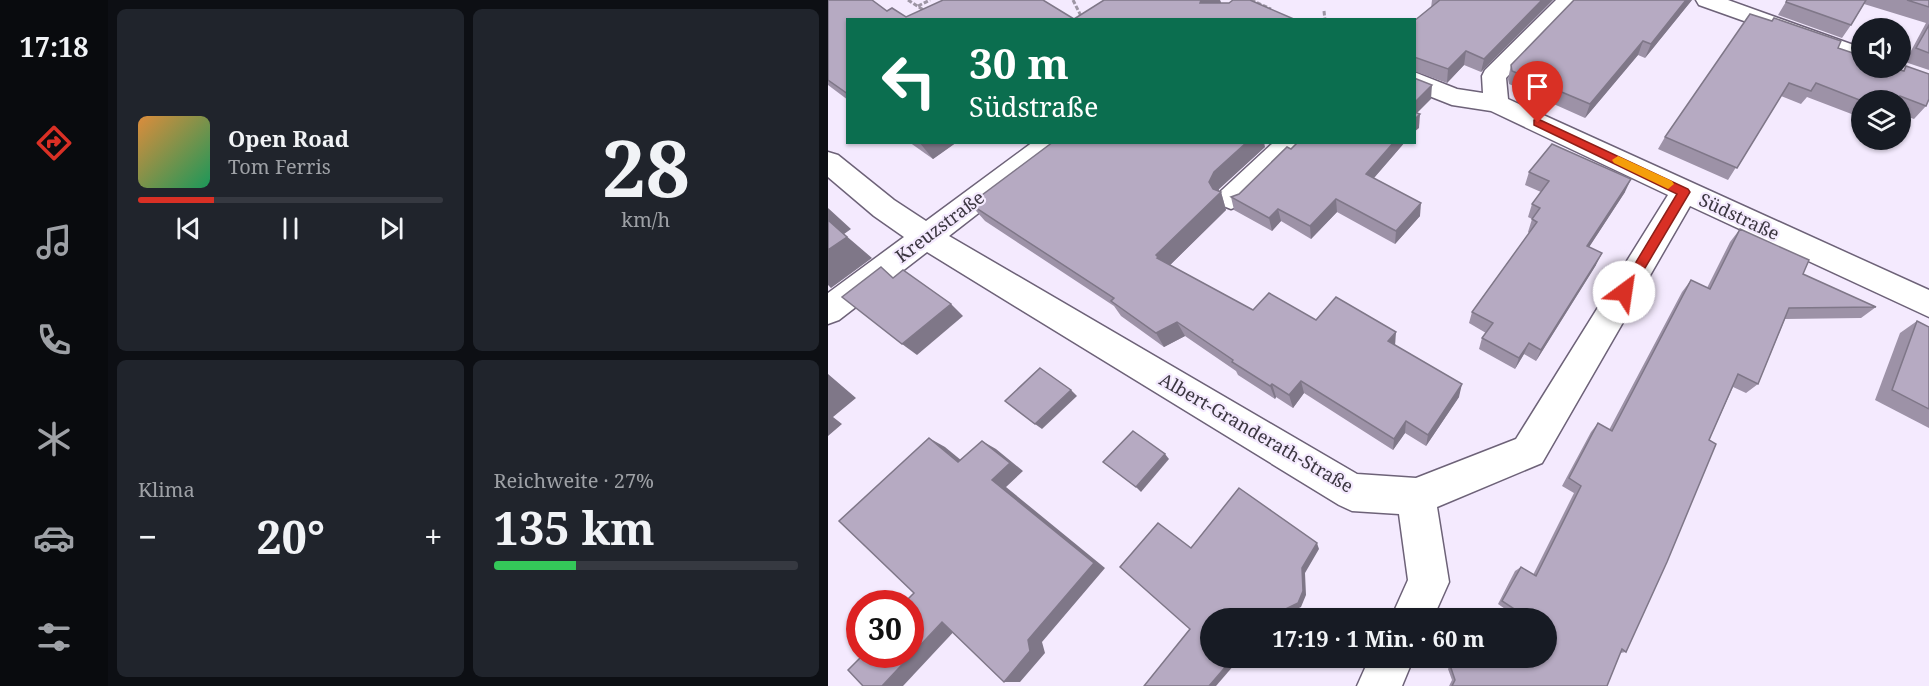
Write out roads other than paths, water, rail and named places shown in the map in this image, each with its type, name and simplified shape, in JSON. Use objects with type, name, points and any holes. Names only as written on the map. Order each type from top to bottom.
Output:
[{"type":"street","points":[[1496,103],[1494,76],[1569,0]]},
{"type":"street","points":[[1707,0],[1748,7],[1851,51]]},
{"type":"street","name":"Südstraße","points":[[1416,81],[1452,97],[1496,103],[1684,192],[1926,295]]},
{"type":"street","name":"Kreuzstraße","points":[[828,311],[1049,144]]},
{"type":"street","points":[[1231,198],[1289,144]]},
{"type":"street","name":"Albert-Granderath-Straße","points":[[828,162],[884,208],[926,237],[1352,492],[1416,497],[1529,451],[1684,192]]},
{"type":"street","points":[[1416,497],[1429,582],[1417,608]]},
{"type":"street","points":[[1380,686],[1388,668]]}]
